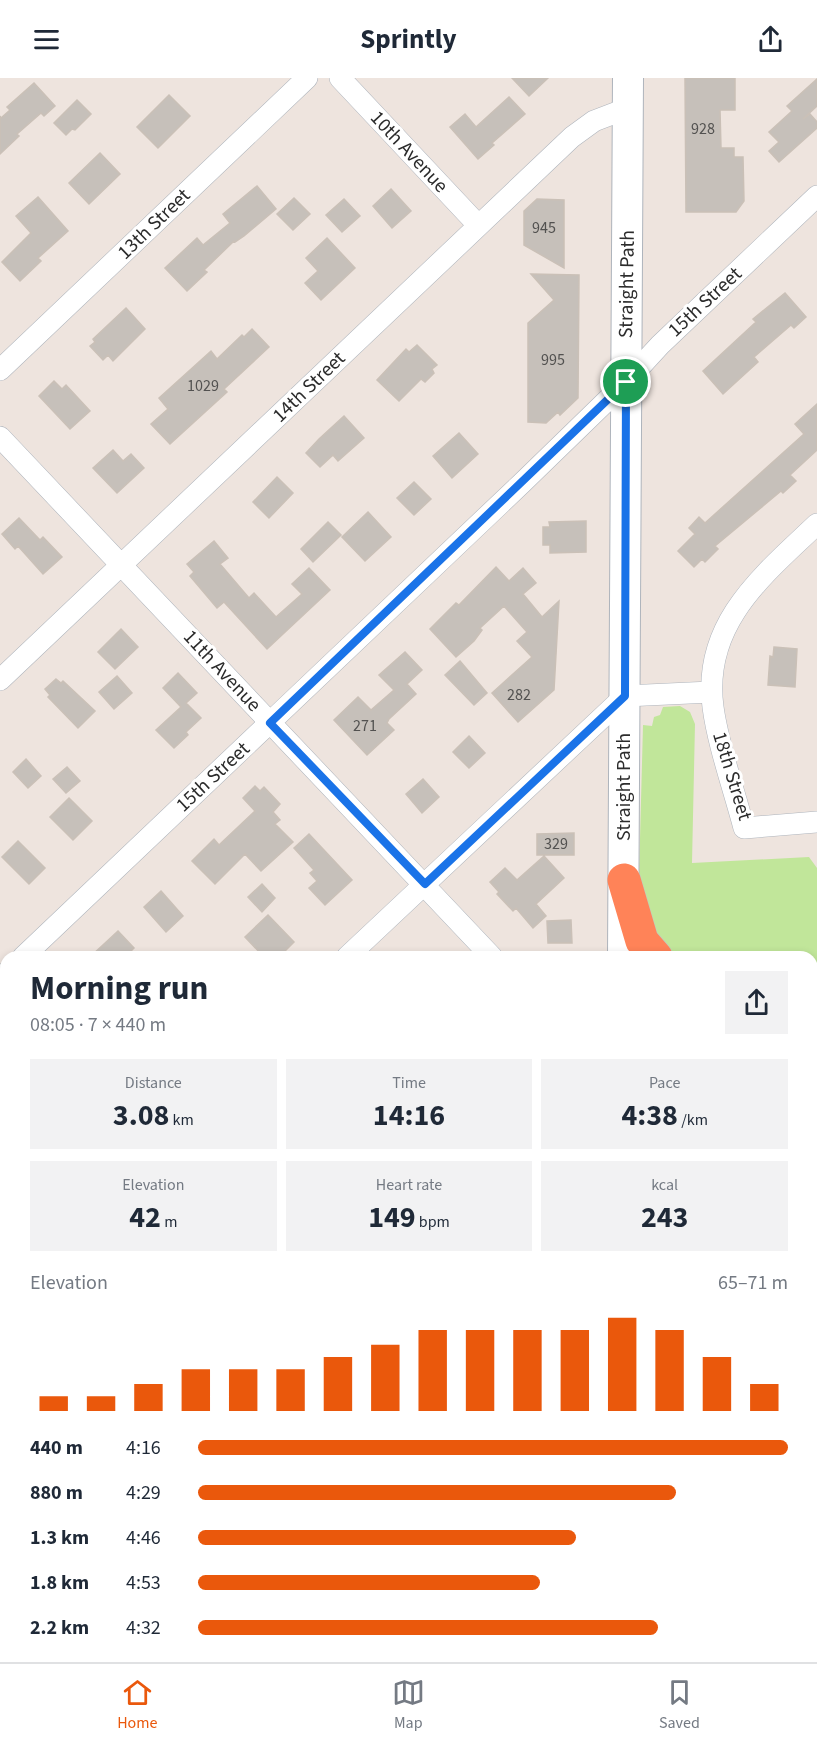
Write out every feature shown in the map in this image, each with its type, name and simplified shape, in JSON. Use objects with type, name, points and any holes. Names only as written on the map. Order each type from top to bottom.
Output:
[{"type":"highway","points":[[624,880],[642,941],[651,951]]},
{"type":"main road","name":"Straight Path","points":[[623,951],[628,78]]},
{"type":"street","name":"13th Street","points":[[0,370],[307,78]]},
{"type":"street","name":"10th Avenue","points":[[340,78],[478,225]]},
{"type":"street","name":"14th Street","points":[[0,680],[578,131],[603,117],[628,108]]},
{"type":"street","name":"15th Street","points":[[29,951],[538,468],[626,382],[660,345],[817,196]]},
{"type":"street","name":"11th Avenue","points":[[0,437],[486,951]]},
{"type":"street","points":[[353,951],[625,696],[711,692],[714,659],[724,629],[732,615],[758,582],[817,524]]},
{"type":"street","name":"18th Street","points":[[711,692],[717,728],[744,828],[817,822]]},
{"type":"green space","points":[[680,706],[690,712],[695,724],[692,863],[809,857],[817,868],[817,951],[662,951],[657,949],[638,915],[643,725],[652,726],[654,717],[660,715],[663,707]]},
{"type":"building","points":[[512,78],[548,78],[529,96]]},
{"type":"building","points":[[685,78],[735,78],[735,110],[720,110],[721,148],[734,148],[734,157],[743,157],[744,201],[736,212],[686,212]]},
{"type":"building","points":[[817,79],[817,106],[803,119],[810,114],[817,122],[817,128],[779,162],[769,151],[779,142],[769,132],[792,111],[787,106]]},
{"type":"building","points":[[34,83],[55,106],[44,116],[41,113],[17,134],[19,136],[0,154],[0,116],[1,118],[10,110],[7,107]]},
{"type":"building","points":[[169,95],[190,116],[158,148],[137,127]]},
{"type":"building","points":[[509,97],[525,114],[492,143],[494,145],[478,159],[450,127],[465,114],[476,127]]},
{"type":"building","points":[[77,100],[91,114],[75,130],[72,129],[66,135],[54,123]]},
{"type":"building","points":[[100,153],[120,174],[89,204],[69,183]]},
{"type":"building","points":[[257,186],[276,209],[244,236],[234,241],[204,270],[207,272],[187,291],[165,268],[197,238],[203,245],[230,223],[223,214]]},
{"type":"building","points":[[391,189],[411,211],[392,228],[373,206]]},
{"type":"building","points":[[38,197],[68,231],[38,258],[41,261],[20,281],[2,262],[31,233],[16,216]]},
{"type":"building","points":[[294,198],[310,214],[293,230],[277,214]]},
{"type":"building","points":[[344,199],[360,216],[342,232],[326,215]]},
{"type":"building","points":[[537,199],[564,200],[564,268],[524,245],[524,211]]},
{"type":"building","points":[[327,238],[355,268],[321,300],[305,283],[318,271],[306,258]]},
{"type":"building","points":[[531,274],[579,275],[578,398],[560,415],[558,412],[546,423],[528,422],[528,323],[554,300]]},
{"type":"building","points":[[785,293],[806,317],[794,328],[791,325],[754,357],[758,362],[723,394],[703,371],[756,322],[753,319]]},
{"type":"building","points":[[126,308],[145,329],[113,361],[108,355],[103,360],[90,346],[95,342],[93,339]]},
{"type":"building","points":[[252,329],[269,347],[224,389],[227,392],[170,444],[151,424],[168,409],[159,398],[211,351],[217,359],[242,335],[244,337]]},
{"type":"building","points":[[417,345],[437,365],[432,369],[434,373],[425,382],[421,379],[399,401],[377,380],[406,349],[409,352]]},
{"type":"building","points":[[54,381],[62,389],[66,385],[90,411],[70,429],[39,396]]},
{"type":"building","points":[[817,404],[817,450],[790,475],[796,481],[715,546],[718,549],[705,562],[702,559],[694,567],[678,551],[695,534],[689,528],[699,517],[705,523],[804,434],[795,424]]},
{"type":"building","points":[[344,416],[364,438],[338,461],[333,455],[320,467],[306,453]]},
{"type":"building","points":[[459,433],[478,454],[452,478],[433,456]]},
{"type":"building","points":[[113,450],[123,461],[131,454],[144,468],[117,493],[93,468]]},
{"type":"building","points":[[277,477],[293,493],[269,518],[253,502]]},
{"type":"building","points":[[414,482],[431,499],[414,515],[397,498]]},
{"type":"building","points":[[368,512],[391,537],[365,561],[342,537]]},
{"type":"building","points":[[19,518],[40,540],[43,537],[62,557],[43,574],[18,546],[15,549],[2,534]]},
{"type":"building","points":[[586,521],[586,552],[550,553],[550,545],[543,545],[543,527],[550,527],[549,522]]},
{"type":"building","points":[[328,522],[341,535],[313,562],[301,549]]},
{"type":"building","points":[[214,541],[228,558],[220,564],[249,598],[254,593],[276,617],[302,594],[292,584],[309,568],[330,590],[267,649],[224,602],[217,608],[190,576],[194,572],[187,564]]},
{"type":"building","points":[[496,567],[509,581],[523,568],[536,583],[523,594],[542,617],[559,601],[554,690],[518,722],[492,693],[532,657],[517,641],[527,632],[504,606],[480,628],[482,630],[474,641],[456,657],[430,629],[456,603],[459,605]]},
{"type":"building","points":[[121,629],[138,647],[115,669],[98,652]]},
{"type":"building","points":[[774,647],[797,649],[795,687],[768,685],[770,656],[773,657]]},
{"type":"building","points":[[405,652],[422,670],[407,684],[416,694],[389,719],[387,723],[394,730],[367,755],[334,720],[358,697],[371,710],[394,690],[379,675]]},
{"type":"building","points":[[460,661],[487,693],[474,705],[445,675]]},
{"type":"building","points":[[178,673],[197,693],[186,703],[201,718],[174,748],[156,730],[181,707],[163,688]]},
{"type":"building","points":[[117,676],[132,693],[114,709],[99,692]]},
{"type":"building","points":[[56,679],[61,683],[63,681],[95,711],[78,728],[48,697],[50,695],[45,689]]},
{"type":"building","points":[[469,736],[485,753],[469,768],[453,752]]},
{"type":"building","points":[[26,759],[41,776],[28,788],[13,772]]},
{"type":"building","points":[[67,767],[80,781],[66,793],[53,779]]},
{"type":"building","points":[[423,779],[439,797],[422,813],[406,794]]},
{"type":"building","points":[[255,786],[260,791],[264,787],[280,804],[273,812],[280,820],[275,824],[293,842],[261,871],[245,854],[215,884],[192,861],[214,839],[219,845],[255,811],[243,798]]},
{"type":"building","points":[[69,798],[92,821],[73,840],[50,817]]},
{"type":"building","points":[[574,833],[574,855],[537,855],[537,834]]},
{"type":"building","points":[[309,834],[352,880],[325,905],[309,888],[317,881],[310,873],[314,870],[294,848]]},
{"type":"building","points":[[18,841],[45,868],[29,884],[2,857]]},
{"type":"building","points":[[544,856],[564,878],[536,904],[546,916],[533,928],[516,908],[513,911],[497,894],[499,892],[490,882],[505,868],[517,880]]},
{"type":"building","points":[[262,884],[275,898],[262,912],[248,897]]},
{"type":"building","points":[[161,891],[183,916],[166,932],[144,907]]},
{"type":"building","points":[[268,915],[294,942],[285,951],[258,951],[245,937]]},
{"type":"building","points":[[571,920],[572,943],[548,943],[547,921]]},
{"type":"building","points":[[118,931],[134,948],[131,951],[96,951]]},
{"type":"route","points":[[626,382],[625,696],[425,884],[270,723],[626,382]]}]
